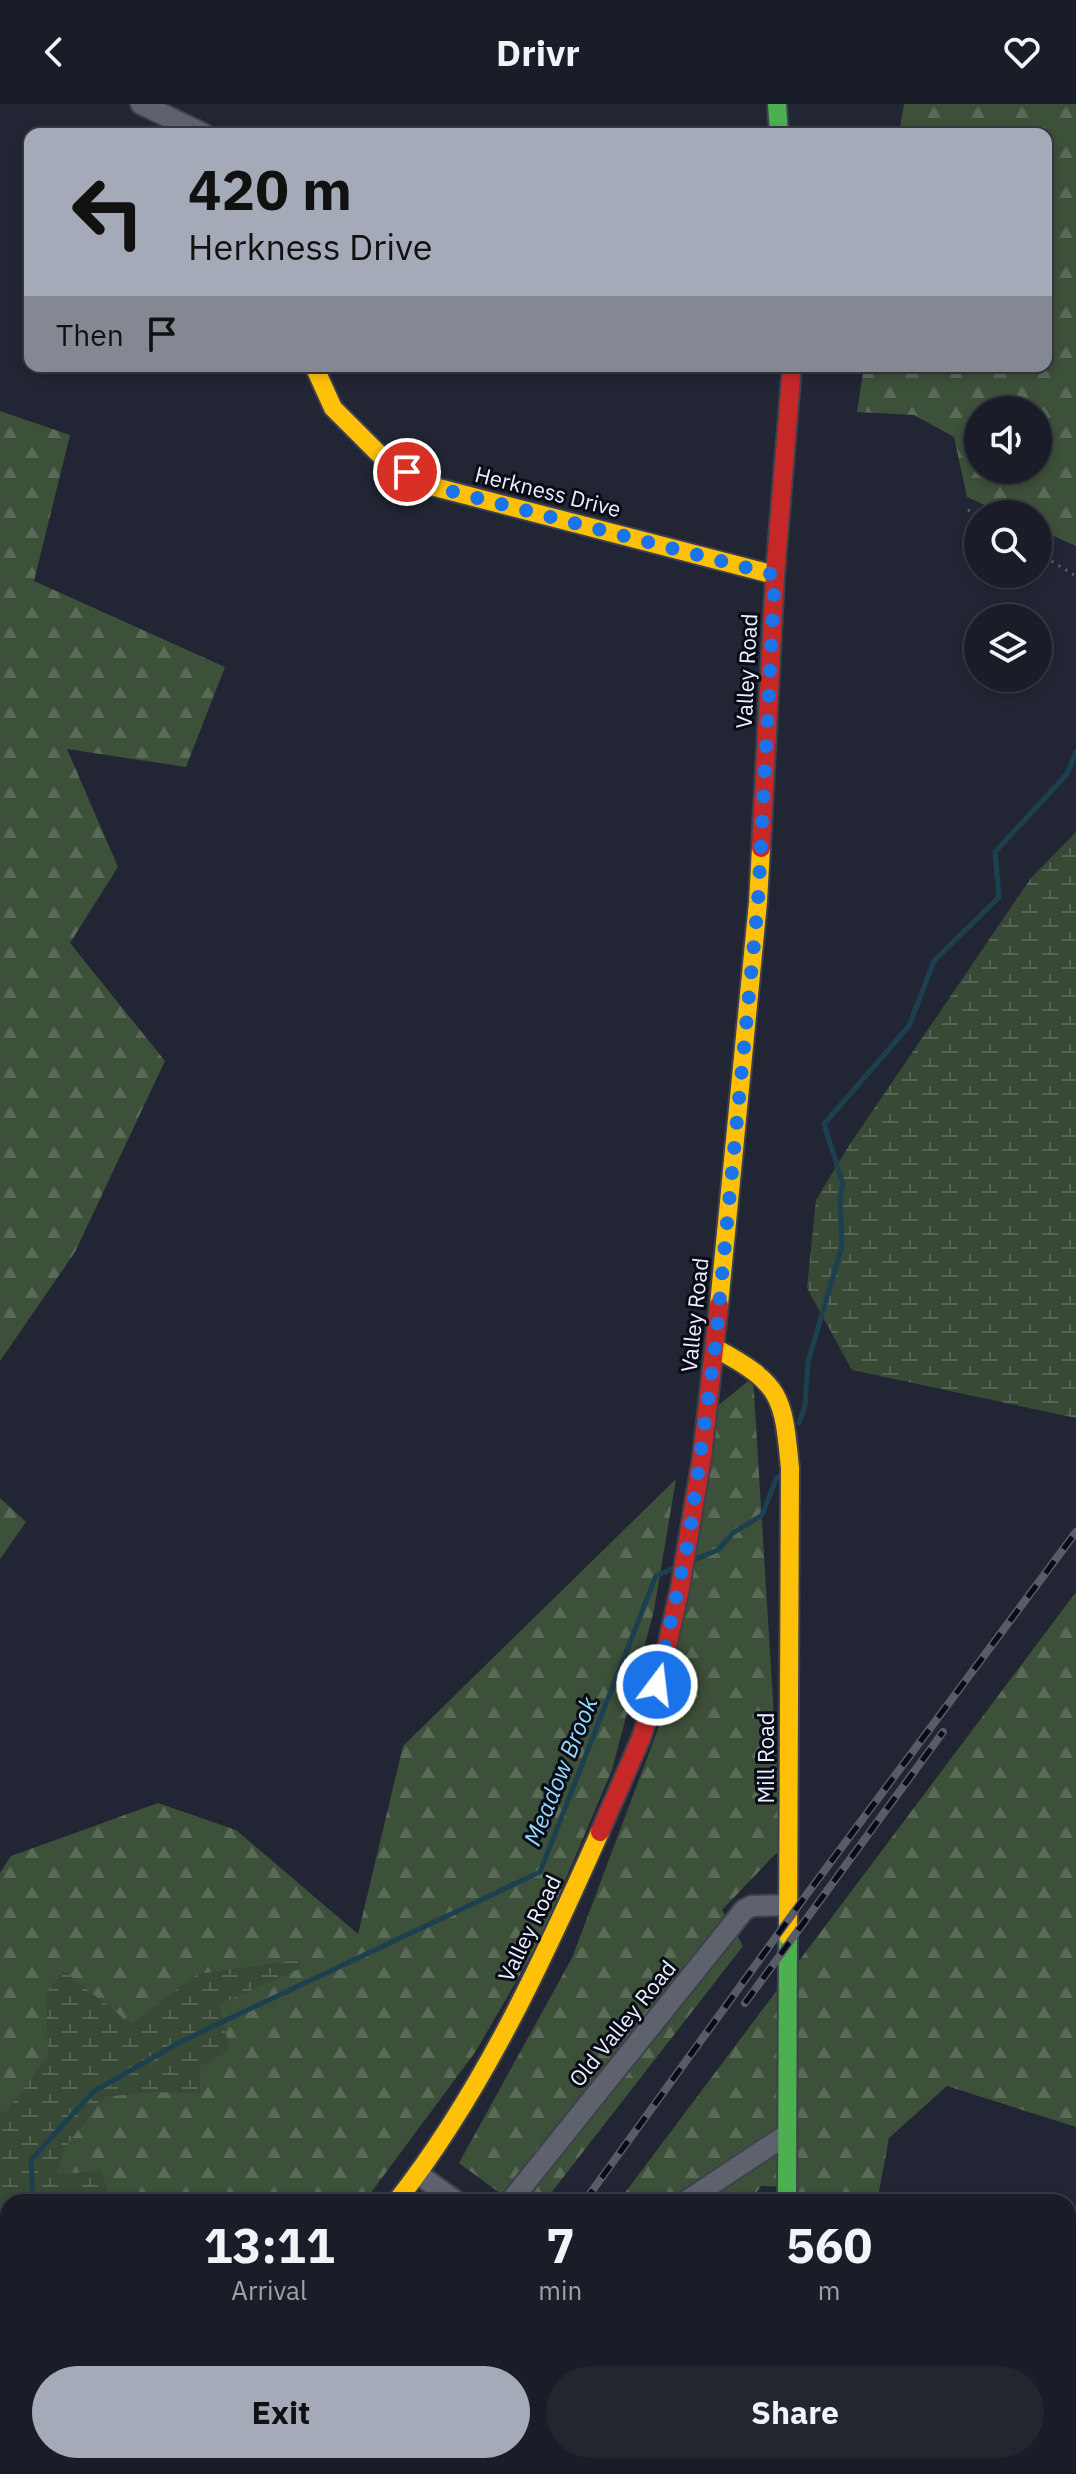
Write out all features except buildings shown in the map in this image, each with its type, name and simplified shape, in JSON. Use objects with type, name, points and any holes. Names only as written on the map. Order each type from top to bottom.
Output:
[{"type":"main road","points":[[777,104],[779,128]]},
{"type":"main road","name":"Herkness Drive","points":[[317,372],[333,408],[382,457],[431,486],[775,575]]},
{"type":"main road","name":"Valley Road","points":[[402,2194],[418,2174],[494,2051],[564,1915],[642,1736],[680,1588],[715,1348],[758,902],[775,575],[792,372]]},
{"type":"main road","name":"Mill Road","points":[[715,1348],[753,1368],[778,1398],[784,1413],[790,1468],[787,2194]]},
{"type":"street","points":[[141,104],[191,128]]},
{"type":"street","name":"Old Valley Road","points":[[516,2194],[737,1917],[752,1906],[788,1905]]},
{"type":"street","points":[[697,2194],[786,2135]]},
{"type":"street","points":[[418,2174],[446,2194]]},
{"type":"path","points":[[1052,561],[1076,576]]},
{"type":"green space","points":[[904,104],[1076,104],[1076,546],[1052,535],[1052,500],[974,500],[967,497],[964,484],[1052,484],[1052,396],[964,396],[964,483],[954,437],[914,415],[857,412],[863,372],[1052,372],[1052,128],[900,128]]},
{"type":"green space","points":[[0,411],[70,435],[34,581],[225,667],[186,767],[67,749],[118,867],[70,943],[165,1061],[75,1252],[0,1361]]},
{"type":"green space","points":[[1076,832],[1076,1418],[852,1370],[807,1288],[816,1200],[850,1144],[1031,878]]},
{"type":"green space","points":[[753,1377],[782,1847],[722,1910],[743,1946],[550,2194],[501,2194],[459,2163],[572,1958],[658,1729],[715,1408]]},
{"type":"green space","points":[[676,1479],[654,1610],[612,1770],[539,1942],[476,2051],[370,2194],[0,2194],[0,1873],[11,1856],[158,1803],[236,1830],[358,1934],[403,1746]]},
{"type":"green space","points":[[0,1498],[26,1522],[0,1559]]},
{"type":"green space","points":[[1076,1592],[1076,2127],[947,2086],[889,2138],[878,2194],[794,2194],[794,2187],[761,2186],[756,2194],[624,2194]]},
{"type":"green space","points":[[299,1960],[301,1968],[219,2004],[230,2050],[200,2066],[200,2093],[154,2092],[104,2097],[66,2146],[56,2174],[101,2171],[109,2194],[0,2194],[0,2114],[7,2110],[48,2057],[46,1993],[64,1971],[131,2024],[198,1974]]},
{"type":"waterway","name":"Meadow Brook","points":[[799,1423],[805,1406],[808,1362],[842,1246],[840,1198],[843,1184],[824,1124],[909,1026],[934,961],[999,897],[995,852],[1067,774],[1076,752]]},
{"type":"waterway","name":"Meadow Brook","points":[[696,1559],[718,1550],[733,1533],[762,1515],[777,1477]]},
{"type":"waterway","name":"Meadow Brook","points":[[33,2194],[31,2160],[93,2092],[182,2041],[540,1872],[656,1576],[672,1569]]},
{"type":"railway","points":[[590,2194],[807,1894],[1076,1532]]},
{"type":"railway","points":[[745,2003],[943,1732]]},
{"type":"traffic: fast","points":[[777,104],[779,128]]},
{"type":"traffic: fast","points":[[787,2194],[788,1936]]},
{"type":"traffic: slow","points":[[317,372],[333,408],[382,457],[431,486],[775,575]]},
{"type":"traffic: slow","points":[[719,1305],[761,848]]},
{"type":"traffic: slow","points":[[715,1348],[754,1372],[775,1394],[788,1444],[788,1936]]},
{"type":"traffic: slow","points":[[402,2194],[484,2070],[534,1976],[600,1832]]},
{"type":"traffic: jam","points":[[761,848],[775,575],[792,372]]},
{"type":"traffic: jam","points":[[600,1832],[642,1736],[664,1659],[680,1588],[702,1457],[719,1305]]},
{"type":"route","points":[[407,472],[431,486],[775,575],[758,902],[715,1348],[689,1538],[657,1685]]}]
